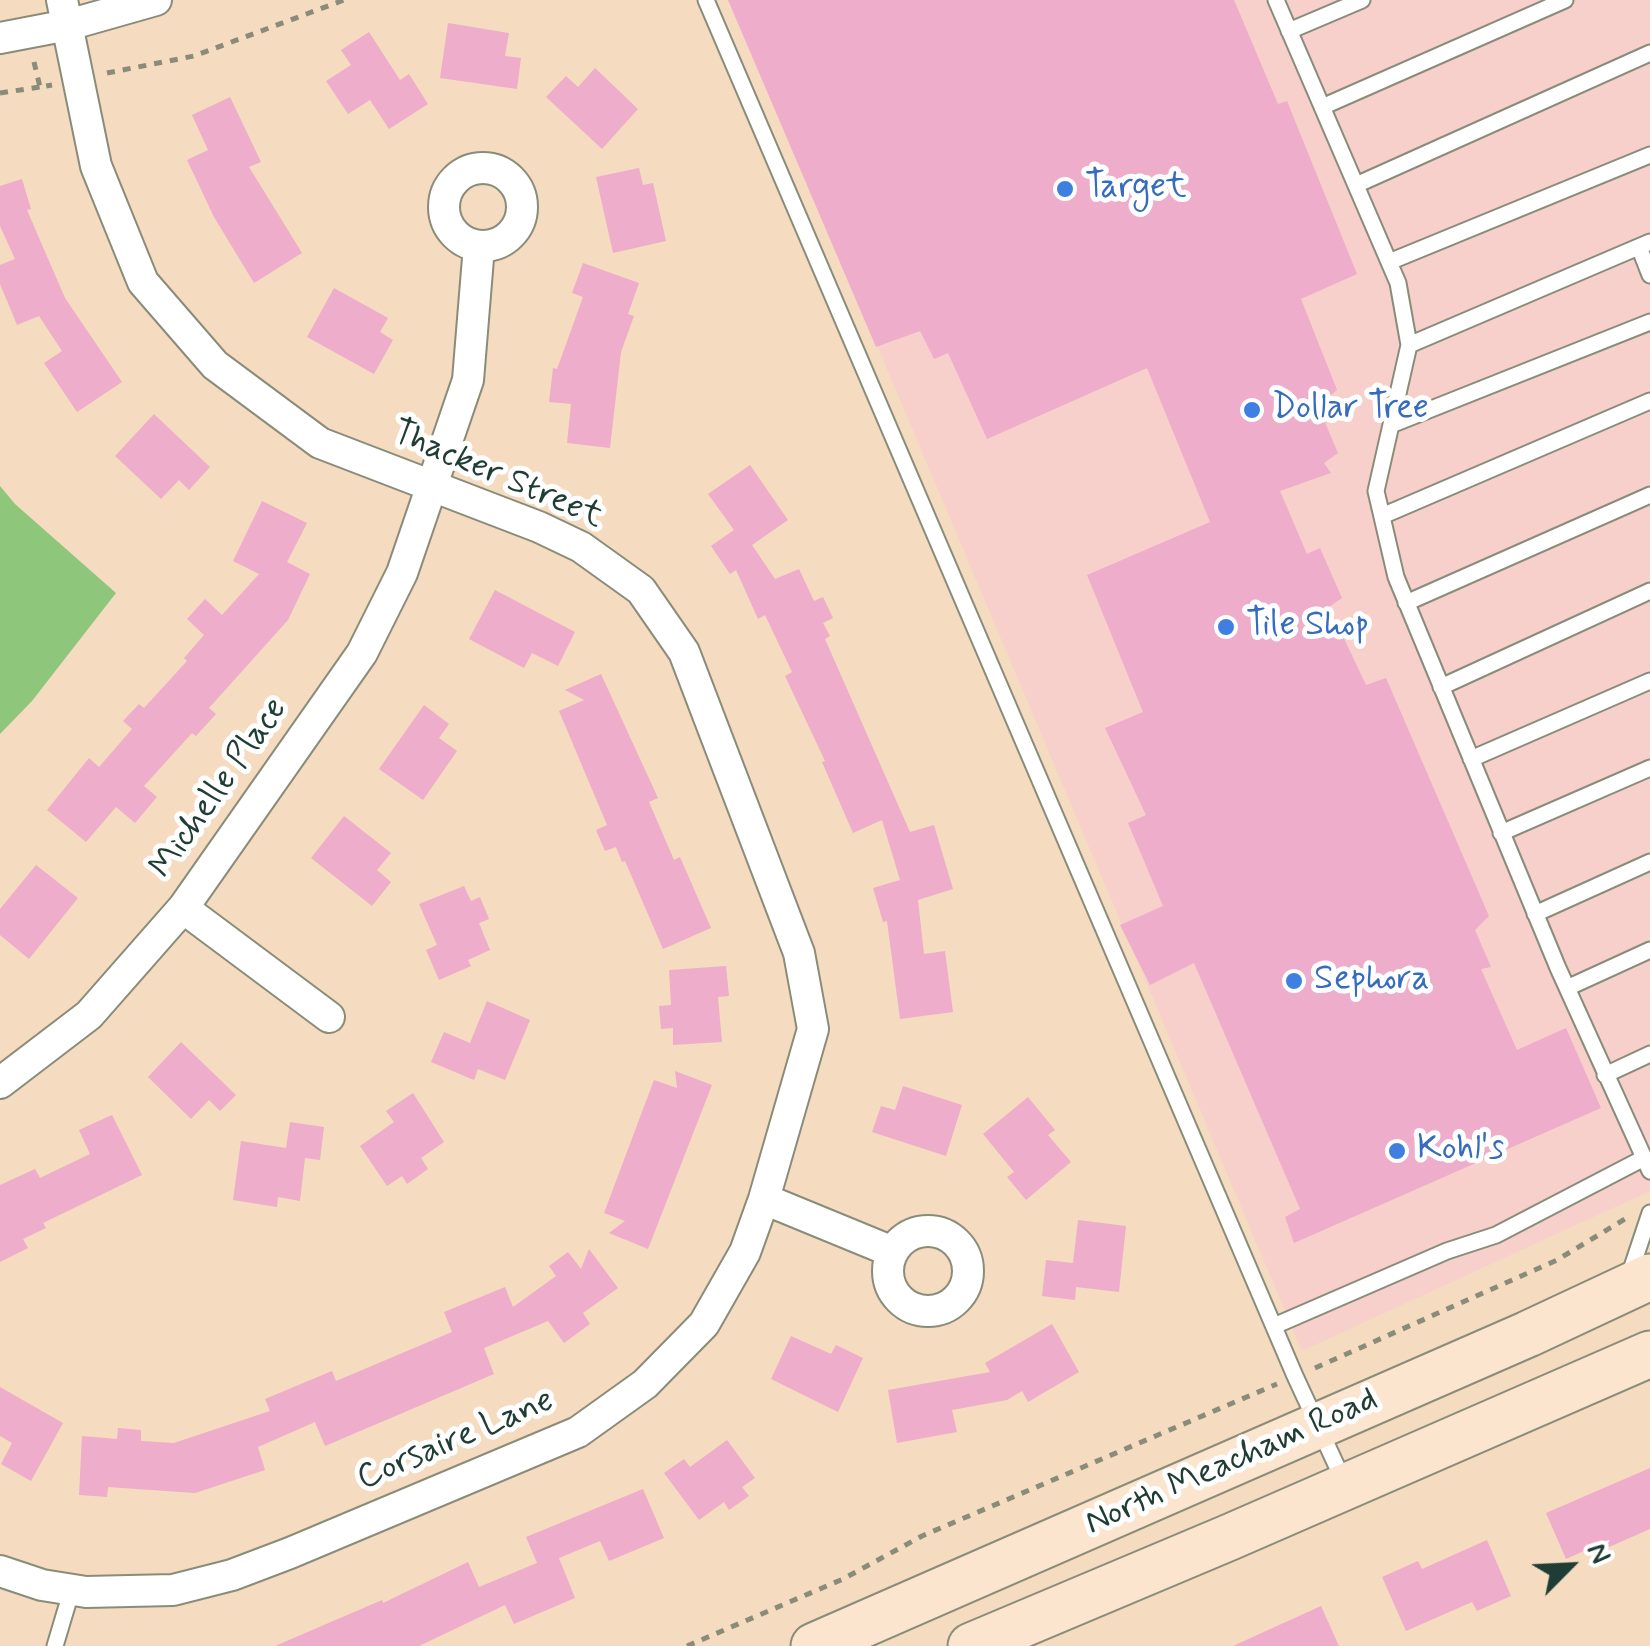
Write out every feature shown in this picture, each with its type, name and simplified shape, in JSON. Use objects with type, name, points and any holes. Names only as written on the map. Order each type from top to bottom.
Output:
[{"type":"main road","name":"North Meacham Road","points":[[814,1646],[1638,1283]]},
{"type":"main road","name":"North Meacham Road","points":[[971,1646],[1650,1354]]},
{"type":"street","points":[[14,36],[66,13],[156,0]]},
{"type":"street","name":"Thacker Street","points":[[66,13],[96,166],[130,249],[144,282],[215,365],[320,443],[581,547],[641,590],[684,652],[799,953],[813,1029],[764,1200]]},
{"type":"street","name":"Michelle Place","points":[[0,1082],[89,1014],[183,908],[362,654],[402,573],[468,380],[479,246]]},
{"type":"street","points":[[183,908],[329,1017]]},
{"type":"street","points":[[764,1200],[894,1252]]},
{"type":"street","name":"Corsaire Lane","points":[[0,1571],[72,1590],[173,1590],[232,1575],[578,1432],[645,1384],[704,1324],[745,1252],[764,1200]]},
{"type":"lane","points":[[706,0],[1345,1485]]},
{"type":"lane","points":[[1274,1326],[1457,1247],[1496,1235],[1647,1164],[1566,988],[1396,578],[1376,491],[1408,345],[1398,283],[1276,0]]},
{"type":"lane","points":[[1289,31],[1362,0]]},
{"type":"lane","points":[[1322,107],[1565,0]]},
{"type":"lane","points":[[1356,185],[1650,53]]},
{"type":"lane","points":[[1388,262],[1650,156]]},
{"type":"lane","points":[[1408,345],[1644,245],[1650,275]]},
{"type":"lane","points":[[1391,425],[1650,322]]},
{"type":"lane","points":[[1382,516],[1650,401]]},
{"type":"lane","points":[[1406,603],[1650,496]]},
{"type":"lane","points":[[1441,687],[1650,591]]},
{"type":"lane","points":[[1471,759],[1650,681]]},
{"type":"lane","points":[[1502,833],[1650,768]]},
{"type":"lane","points":[[1536,914],[1650,862]]},
{"type":"lane","points":[[1566,988],[1650,950]]},
{"type":"lane","points":[[1606,1075],[1650,1054]]},
{"type":"lane","points":[[1638,1283],[1644,1213]]},
{"type":"lane","points":[[55,1646],[72,1590]]},
{"type":"path","points":[[0,93],[194,56],[344,0]]},
{"type":"path","points":[[14,36],[40,87]]},
{"type":"path","points":[[688,1646],[843,1579],[922,1536],[1557,1260],[1644,1213]]},
{"type":"shaded area","points":[[731,0],[1650,0],[1650,1191],[1302,1351]]},
{"type":"green space","points":[[0,486],[15,504],[116,593],[32,701],[0,734]]},
{"type":"building","points":[[728,0],[1234,0],[1278,104],[1287,101],[1357,274],[1301,299],[1337,390],[1326,399],[1334,413],[1323,418],[1338,453],[1324,463],[1331,473],[1280,491],[1307,554],[1320,548],[1342,598],[1329,607],[1366,685],[1386,678],[1489,916],[1475,930],[1491,967],[1481,969],[1517,1050],[1566,1028],[1601,1108],[1294,1243],[1285,1217],[1300,1209],[1194,963],[1150,985],[1120,925],[1163,906],[1128,823],[1146,815],[1105,728],[1143,712],[1087,575],[1210,522],[1147,368],[987,439],[948,353],[934,359],[920,331],[876,347]]},
{"type":"building","points":[[448,23],[509,33],[505,56],[521,58],[517,89],[440,78]]},
{"type":"building","points":[[369,32],[400,80],[409,74],[428,104],[389,129],[370,100],[348,114],[326,81],[351,65],[341,50]]},
{"type":"building","points":[[595,68],[638,109],[602,149],[546,97],[566,76],[578,87]]},
{"type":"building","points":[[230,97],[261,162],[249,167],[302,253],[254,283],[214,217],[187,160],[208,150],[192,115]]},
{"type":"building","points":[[639,168],[643,185],[653,183],[666,241],[613,253],[596,177]]},
{"type":"building","points":[[22,179],[31,209],[27,210],[65,298],[122,382],[77,412],[44,363],[62,351],[39,316],[17,325],[0,284],[0,265],[15,259],[0,226],[0,186]]},
{"type":"building","points":[[583,263],[639,283],[628,314],[634,316],[621,352],[610,448],[567,443],[571,404],[549,402],[553,368],[557,369],[583,297],[572,293]]},
{"type":"building","points":[[334,288],[388,318],[380,332],[393,340],[374,374],[307,337]]},
{"type":"building","points":[[154,414],[210,467],[189,490],[179,480],[161,499],[115,456]]},
{"type":"building","points":[[750,465],[788,520],[752,545],[775,579],[799,569],[814,601],[823,597],[833,618],[823,623],[830,636],[825,639],[910,832],[934,825],[953,889],[918,900],[924,954],[945,951],[953,1012],[900,1019],[887,921],[883,922],[873,888],[900,880],[882,820],[853,833],[785,676],[792,672],[765,615],[758,619],[736,570],[730,574],[711,546],[734,530],[708,494]]},
{"type":"building","points":[[262,501],[307,523],[287,562],[310,574],[288,620],[209,708],[216,714],[196,736],[192,733],[144,786],[157,797],[135,823],[116,807],[86,842],[47,810],[89,758],[99,767],[132,729],[123,721],[139,704],[144,708],[187,661],[184,658],[204,635],[187,619],[205,599],[222,615],[259,574],[233,561]]},
{"type":"building","points":[[495,590],[575,632],[558,666],[532,653],[524,668],[469,639]]},
{"type":"building","points":[[601,674],[658,798],[649,802],[674,860],[680,857],[711,928],[663,949],[625,861],[622,862],[616,847],[605,851],[596,830],[607,825],[559,711],[584,700],[565,690]]},
{"type":"building","points":[[424,705],[449,724],[439,738],[457,751],[423,800],[379,769]]},
{"type":"building","points":[[344,816],[391,853],[377,870],[391,882],[372,906],[311,858]]},
{"type":"building","points":[[36,865],[78,898],[29,959],[0,935],[0,909]]},
{"type":"building","points":[[464,886],[471,901],[480,897],[489,919],[479,923],[490,950],[468,960],[471,966],[439,980],[426,950],[437,945],[419,904]]},
{"type":"building","points":[[726,966],[729,996],[718,997],[722,1042],[673,1045],[673,1028],[661,1029],[659,1006],[671,1005],[669,970]]},
{"type":"building","points":[[487,1001],[530,1020],[505,1080],[478,1069],[474,1080],[431,1062],[444,1032],[470,1043]]},
{"type":"building","points":[[181,1042],[236,1095],[220,1111],[209,1100],[191,1119],[148,1077]]},
{"type":"building","points":[[675,1071],[712,1085],[648,1249],[609,1233],[625,1221],[604,1213],[654,1080],[677,1088]]},
{"type":"building","points":[[903,1086],[962,1105],[946,1156],[872,1132],[881,1106],[895,1110]]},
{"type":"building","points":[[413,1093],[444,1142],[421,1158],[428,1169],[407,1184],[402,1176],[387,1186],[360,1146],[394,1122],[386,1111]]},
{"type":"building","points":[[1028,1097],[1055,1130],[1048,1135],[1071,1162],[1026,1200],[1007,1177],[1014,1172],[983,1134]]},
{"type":"building","points":[[112,1115],[142,1175],[43,1223],[46,1228],[23,1239],[28,1248],[0,1262],[0,1185],[35,1169],[40,1178],[90,1154],[79,1130]]},
{"type":"building","points":[[290,1122],[324,1127],[320,1160],[305,1158],[300,1201],[278,1197],[277,1207],[233,1200],[241,1141],[286,1148]]},
{"type":"building","points":[[1078,1220],[1126,1226],[1119,1292],[1076,1287],[1075,1300],[1042,1296],[1046,1260],[1073,1263]]},
{"type":"building","points":[[589,1249],[618,1288],[583,1313],[590,1324],[564,1343],[548,1321],[484,1348],[494,1374],[325,1446],[315,1422],[258,1447],[265,1470],[195,1493],[108,1487],[107,1497],[79,1495],[82,1436],[117,1439],[118,1428],[141,1430],[141,1441],[174,1443],[270,1411],[265,1399],[332,1371],[336,1381],[452,1332],[444,1312],[505,1287],[513,1307],[556,1276],[549,1266],[568,1252],[581,1269]]},
{"type":"building","points":[[1052,1324],[1079,1372],[1028,1402],[1022,1391],[1007,1400],[952,1410],[957,1432],[897,1443],[888,1390],[990,1372],[985,1363]]},
{"type":"building","points":[[791,1336],[831,1354],[836,1345],[863,1358],[838,1412],[771,1379]]},
{"type":"building","points":[[0,1387],[63,1423],[31,1481],[1,1464],[12,1443],[0,1436]]},
{"type":"building","points":[[727,1440],[755,1478],[742,1487],[749,1496],[729,1510],[724,1502],[699,1520],[664,1473],[684,1459],[690,1467]]},
{"type":"building","points":[[1650,1468],[1650,1529],[1600,1551],[1597,1545],[1566,1559],[1546,1513]]},
{"type":"building","points":[[643,1489],[664,1538],[609,1561],[600,1541],[559,1558],[575,1598],[514,1624],[505,1605],[419,1646],[275,1646],[382,1600],[383,1603],[468,1562],[479,1587],[537,1563],[526,1537]]},
{"type":"building","points":[[1487,1540],[1511,1596],[1477,1611],[1472,1602],[1406,1631],[1382,1577],[1418,1561],[1422,1569]]},
{"type":"building","points":[[1321,1606],[1339,1646],[1233,1646]]},
{"type":"place","name":"Target","points":[[1065,189]]},
{"type":"place","name":"Dollar Tree","points":[[1252,410]]},
{"type":"place","name":"Tile Shop","points":[[1226,627]]},
{"type":"place","name":"Sephora","points":[[1294,981]]},
{"type":"place","name":"Kohl's","points":[[1397,1151]]}]
